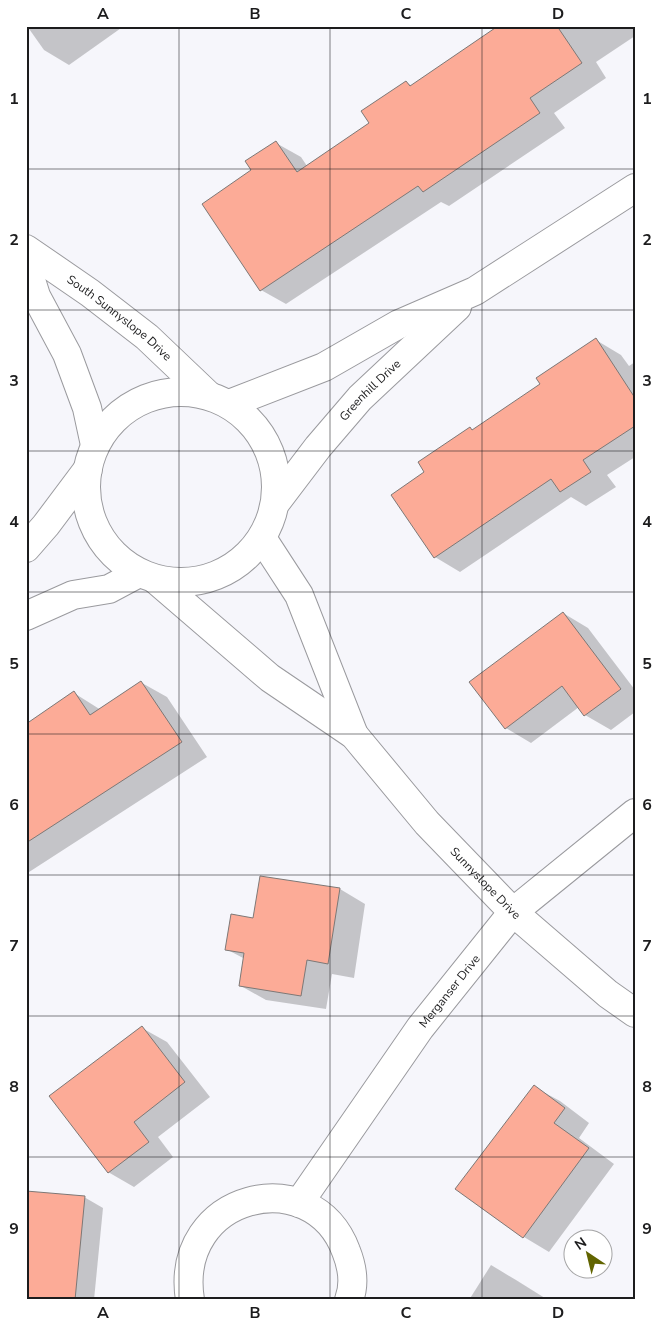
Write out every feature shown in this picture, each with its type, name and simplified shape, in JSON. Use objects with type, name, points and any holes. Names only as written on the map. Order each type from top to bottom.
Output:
[{"type":"street","name":"Greenhill Drive","points":[[218,399],[324,367],[399,324],[475,291],[635,188]]},
{"type":"street","name":"South Sunnyslope Drive","points":[[26,249],[90,293],[147,338],[218,399],[253,422],[269,447],[277,476],[276,501]]},
{"type":"street","points":[[26,264],[36,296],[67,354],[87,408],[92,457]]},
{"type":"street","name":"Greenhill Drive","points":[[276,501],[318,447],[360,398],[475,291]]},
{"type":"street","points":[[26,548],[46,525],[92,457],[111,423],[132,405],[157,395],[184,392],[218,399]]},
{"type":"street","name":"Sunnyslope Drive","points":[[92,457],[85,494],[90,518],[101,541],[118,560],[148,577],[270,678],[354,735],[427,823],[513,912],[608,994],[635,1013]]},
{"type":"street","points":[[26,616],[73,595],[109,589],[148,577],[184,583],[211,579],[235,567],[255,548],[270,525],[276,501]]},
{"type":"street","name":"Sunnyslope Drive","points":[[262,538],[298,595],[354,735]]},
{"type":"street","name":"Merganser Drive","points":[[299,1203],[420,1028],[513,912],[635,812]]},
{"type":"street","points":[[190,1300],[187,1280],[191,1254],[204,1230],[223,1212],[247,1201],[273,1198],[299,1203],[323,1217],[341,1238],[351,1265],[352,1293],[349,1300]]},
{"type":"building","points":[[498,26],[557,26],[582,63],[530,98],[540,113],[423,192],[418,186],[260,291],[202,204],[251,170],[245,161],[276,141],[297,172],[369,123],[361,111],[406,81],[410,86]]},
{"type":"building","points":[[596,338],[635,398],[635,426],[583,460],[591,472],[560,492],[551,479],[434,558],[391,495],[424,472],[418,462],[470,427],[472,430],[540,384],[536,378]]},
{"type":"building","points":[[563,612],[621,689],[584,716],[562,686],[505,729],[469,682]]},
{"type":"building","points":[[141,681],[182,742],[26,843],[26,724],[74,691],[90,715]]},
{"type":"building","points":[[260,876],[340,888],[328,964],[307,960],[301,996],[239,986],[244,953],[225,950],[231,914],[253,918]]},
{"type":"building","points":[[142,1026],[185,1082],[134,1122],[149,1142],[108,1173],[49,1096]]},
{"type":"building","points":[[534,1085],[565,1108],[554,1123],[589,1148],[523,1238],[455,1189]]},
{"type":"building","points":[[26,1191],[85,1196],[75,1300],[26,1300]]}]
